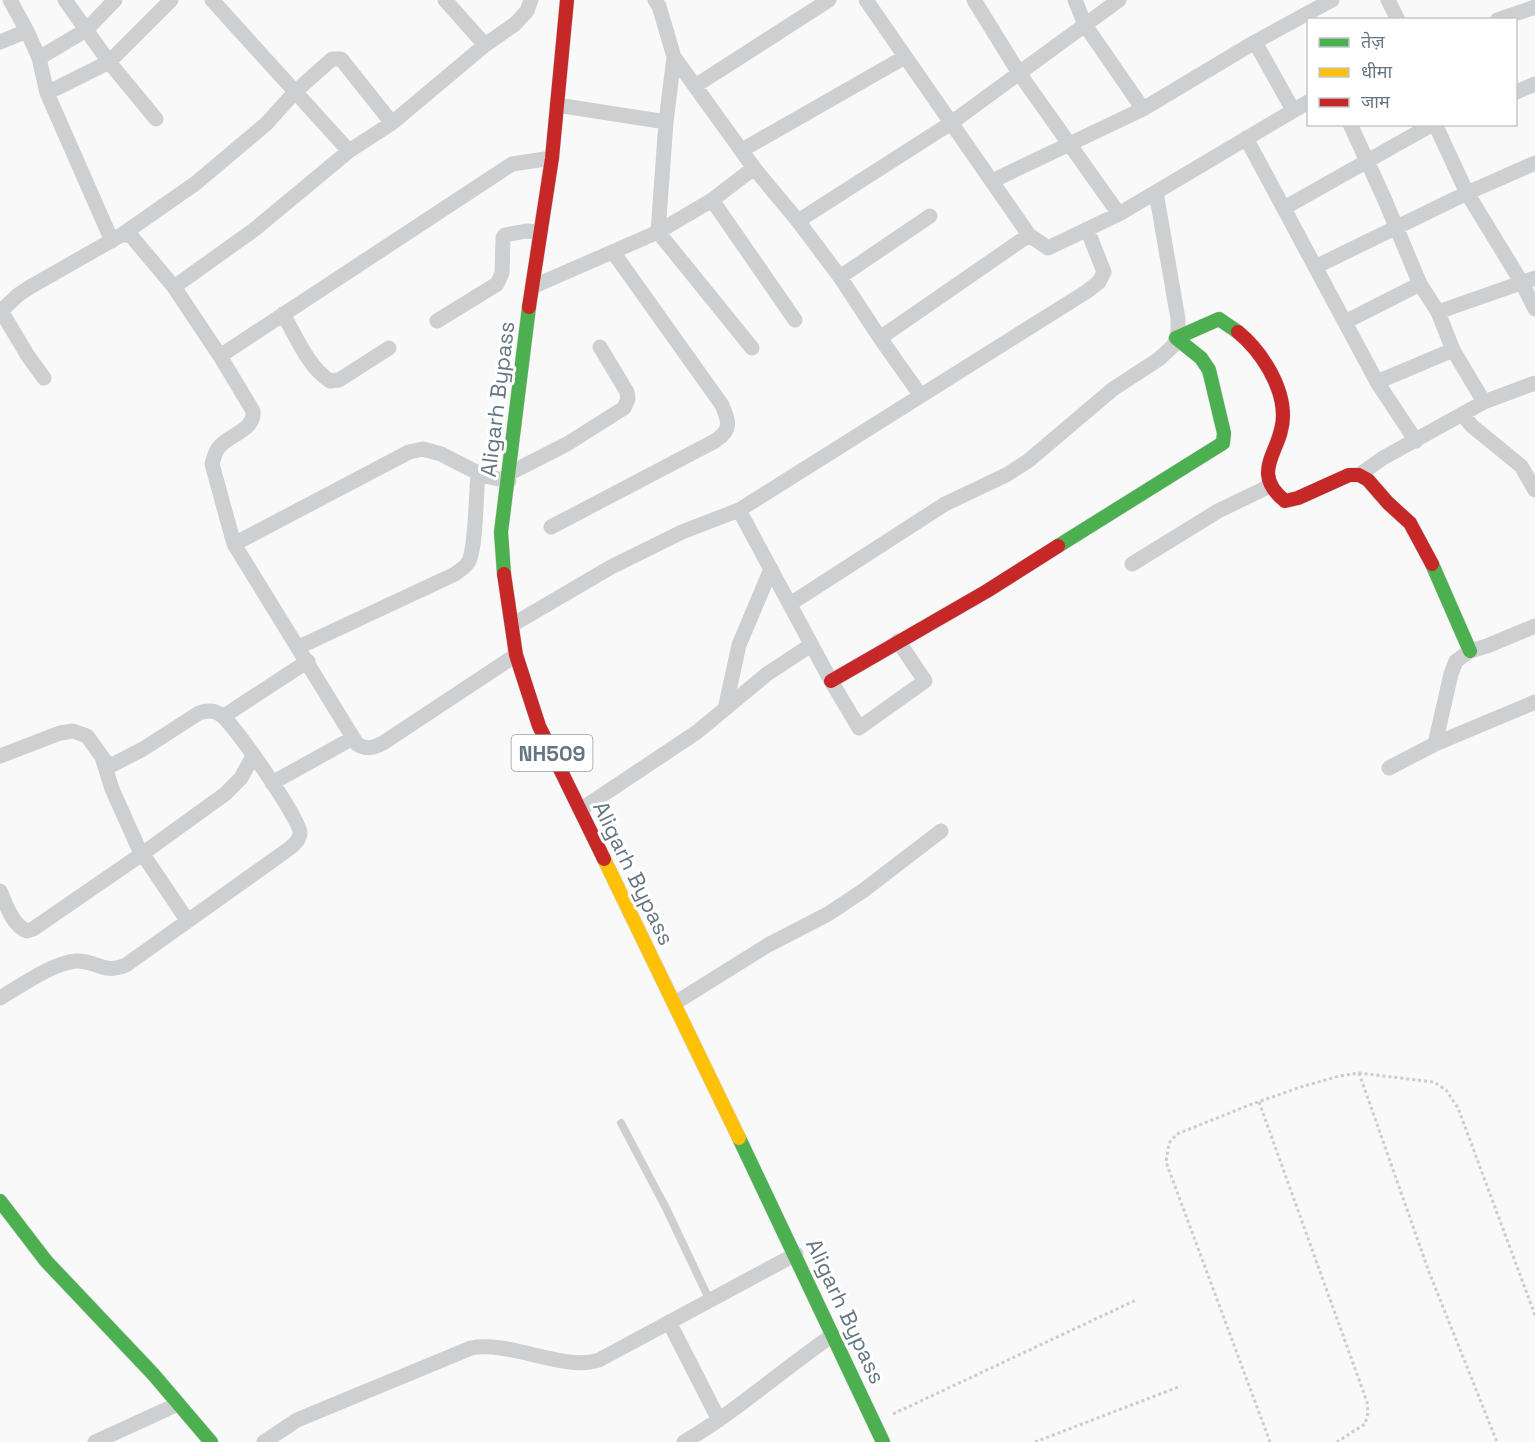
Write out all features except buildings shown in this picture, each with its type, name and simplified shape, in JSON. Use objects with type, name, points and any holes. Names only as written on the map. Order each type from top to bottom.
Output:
[{"type":"main road","name":"Aligarh Bypass","points":[[567,0],[552,158],[533,232],[532,287],[506,478],[501,532],[503,570],[516,655],[539,726],[675,1003],[784,1260],[833,1335],[883,1442]]},
{"type":"main road","points":[[831,681],[987,591],[1223,443],[1224,432],[1209,370],[1201,358],[1176,338],[1219,319],[1231,324],[1248,341],[1268,369],[1278,393],[1283,415],[1269,461],[1268,474],[1270,486],[1277,496],[1285,501],[1298,498],[1349,475],[1359,475],[1368,480],[1410,523],[1430,559],[1470,651]]},
{"type":"main road","points":[[0,1201],[5,1217],[136,1354],[211,1442]]},
{"type":"street","points":[[10,0],[39,58],[47,93],[118,238]]},
{"type":"street","points":[[65,0],[109,62],[156,119]]},
{"type":"street","points":[[39,58],[86,30],[116,0]]},
{"type":"street","points":[[47,93],[109,62],[171,0]]},
{"type":"street","points":[[212,0],[349,151]]},
{"type":"street","points":[[445,0],[486,45]]},
{"type":"street","points":[[174,287],[255,229],[349,151],[392,123],[486,45],[515,24],[527,11],[531,0]]},
{"type":"street","points":[[695,86],[829,0]]},
{"type":"street","points":[[866,0],[1029,235],[1048,248],[1119,214],[1307,103]]},
{"type":"street","points":[[974,0],[1019,73],[1119,214]]},
{"type":"street","points":[[1075,0],[1085,25],[1143,109]]},
{"type":"street","points":[[798,221],[951,123],[1119,0]]},
{"type":"street","points":[[992,181],[1143,109],[1255,42],[1332,0]]},
{"type":"street","points":[[1388,0],[1397,18]]},
{"type":"street","points":[[662,2],[674,57],[666,122],[658,232],[752,348]]},
{"type":"street","points":[[1503,18],[1535,7]]},
{"type":"street","points":[[0,42],[27,31]]},
{"type":"street","points":[[1255,42],[1293,110]]},
{"type":"street","points":[[674,57],[754,168],[840,277],[921,396]]},
{"type":"street","points":[[742,150],[905,57]]},
{"type":"street","points":[[44,378],[2,318],[18,295],[118,238],[196,183],[266,124],[295,92],[332,59],[341,58],[392,123]]},
{"type":"street","points":[[1517,91],[1535,84]]},
{"type":"street","points":[[556,105],[666,122]]},
{"type":"street","points":[[1351,126],[1420,284],[1438,312],[1453,350],[1484,402]]},
{"type":"street","points":[[1284,208],[1430,126]]},
{"type":"street","points":[[1435,126],[1467,193],[1528,280],[1535,309]]},
{"type":"street","points":[[1246,138],[1377,382],[1416,441]]},
{"type":"street","points":[[220,356],[512,164],[552,158]]},
{"type":"street","points":[[1316,267],[1467,193],[1535,163]]},
{"type":"street","points":[[532,287],[658,232],[712,200],[754,168]]},
{"type":"street","points":[[790,604],[945,504],[1006,475],[1028,461],[1113,389],[1159,359],[1174,345],[1178,331],[1178,319],[1156,192]]},
{"type":"street","points":[[712,200],[795,320]]},
{"type":"street","points":[[840,277],[930,216]]},
{"type":"street","points":[[512,625],[611,567],[682,532],[739,510],[1099,282],[1104,272],[1088,229]]},
{"type":"street","points":[[437,321],[497,284],[502,273],[503,238],[509,234],[533,232]]},
{"type":"street","points":[[880,338],[1029,235]]},
{"type":"street","points":[[118,238],[132,237],[174,287],[253,411],[254,418],[251,424],[220,446],[214,454],[212,464],[234,544],[357,744],[365,749],[383,743],[516,655]]},
{"type":"street","points":[[551,527],[715,441],[723,436],[728,428],[728,420],[722,405],[613,252]]},
{"type":"street","points":[[1438,312],[1528,280]]},
{"type":"street","points":[[1345,322],[1420,284]]},
{"type":"street","points":[[283,314],[312,363],[322,376],[330,381],[339,380],[389,348]]},
{"type":"street","points":[[234,544],[409,452],[423,449],[441,454],[481,475],[506,478],[567,444],[624,408],[628,399],[627,392],[600,347]]},
{"type":"street","points":[[1377,382],[1453,350]]},
{"type":"street","points":[[1359,475],[1383,458],[1484,402],[1535,383]]},
{"type":"street","points":[[1462,414],[1472,426],[1521,466],[1535,490]]},
{"type":"street","points":[[299,647],[464,568],[470,560],[481,475]]},
{"type":"street","points":[[1132,564],[1218,511],[1270,486]]},
{"type":"street","points":[[739,510],[811,645],[860,728],[925,681],[898,641]]},
{"type":"street","points":[[725,709],[739,645],[771,569]]},
{"type":"street","points":[[1435,744],[1456,661],[1470,651],[1535,626]]},
{"type":"street","points":[[580,810],[697,732],[767,674],[811,645]]},
{"type":"street","points":[[224,716],[308,661]]},
{"type":"street","points":[[1389,768],[1435,744],[1535,702]]},
{"type":"street","points":[[0,756],[73,730],[87,736],[108,764],[116,764],[199,712],[208,710],[224,716],[298,823],[300,836],[291,848],[126,965],[110,970],[76,961],[48,970],[0,998]]},
{"type":"street","points":[[272,783],[353,738]]},
{"type":"street","points":[[0,891],[16,922],[21,929],[27,931],[142,854],[231,788],[241,778],[253,756]]},
{"type":"street","points":[[102,757],[112,789],[142,854],[187,920]]},
{"type":"street","points":[[675,1003],[754,954],[836,909],[941,831]]},
{"type":"street","points":[[264,1442],[297,1420],[471,1348],[488,1347],[576,1363],[592,1363],[784,1260]]},
{"type":"street","points":[[669,1322],[719,1420]]},
{"type":"street","points":[[684,1442],[719,1420],[796,1360],[833,1335]]},
{"type":"street","points":[[95,1442],[178,1404]]},
{"type":"lane","points":[[621,1123],[666,1208],[710,1301]]},
{"type":"path","points":[[1359,1073],[1429,1272],[1497,1442]]},
{"type":"path","points":[[1270,1442],[1166,1162],[1169,1143],[1177,1134],[1259,1102],[1339,1076],[1359,1073],[1434,1082],[1451,1095],[1458,1108],[1535,1316]]},
{"type":"path","points":[[1259,1102],[1367,1402],[1368,1413],[1365,1424],[1337,1442]]},
{"type":"path","points":[[875,1422],[1136,1300]]},
{"type":"path","points":[[1035,1442],[1181,1386]]},
{"type":"traffic: fast","points":[[504,574],[501,532],[529,307]]},
{"type":"traffic: fast","points":[[1058,546],[1223,443],[1224,433],[1209,370],[1201,358],[1176,338],[1219,319],[1238,332]]},
{"type":"traffic: fast","points":[[1432,564],[1470,651]]},
{"type":"traffic: fast","points":[[739,1138],[883,1442]]},
{"type":"traffic: fast","points":[[0,1201],[46,1261],[153,1374],[211,1442]]},
{"type":"traffic: slow","points":[[604,859],[739,1138]]},
{"type":"traffic: jam","points":[[529,307],[552,158],[567,0]]},
{"type":"traffic: jam","points":[[1238,332],[1255,349],[1269,370],[1282,404],[1282,428],[1268,470],[1269,480],[1274,490],[1285,501],[1298,498],[1349,475],[1359,475],[1368,480],[1410,523],[1432,564]]},
{"type":"traffic: jam","points":[[831,681],[987,591],[1058,546]]},
{"type":"traffic: jam","points":[[504,574],[516,655],[539,726],[604,859]]}]
